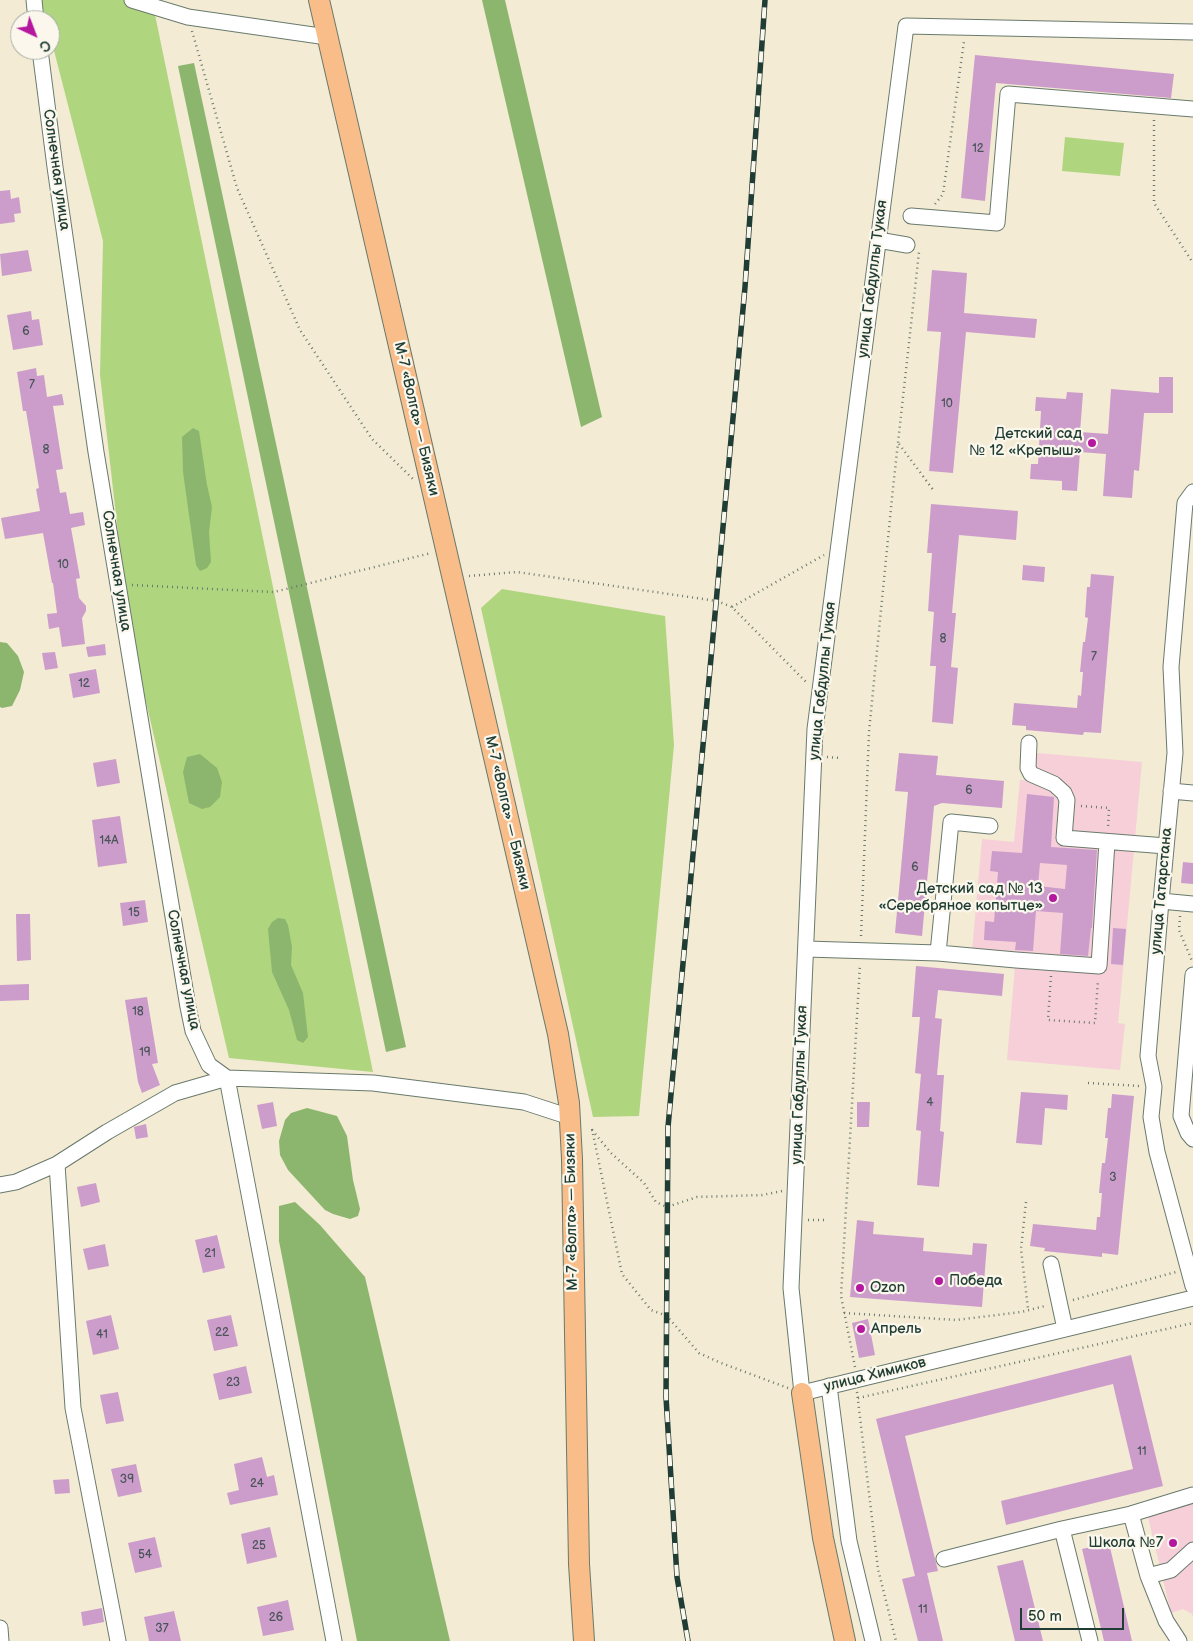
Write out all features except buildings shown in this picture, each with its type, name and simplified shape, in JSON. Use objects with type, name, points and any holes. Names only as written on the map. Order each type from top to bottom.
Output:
[{"type":"main road","name":"М-7 «Волга» — Бизяки","points":[[319,0],[558,1034],[570,1124],[572,1159],[579,1564],[584,1641]]},
{"type":"main road","name":"улица Химиков","points":[[802,1392],[823,1538],[845,1641]]},
{"type":"street","points":[[132,0],[188,17],[327,37]]},
{"type":"street","name":"улица Габдуллы Тукая","points":[[802,1392],[791,1288],[815,728],[906,26],[966,27]]},
{"type":"street","points":[[966,27],[1193,32]]},
{"type":"street","name":"Солнечная улица","points":[[41,60],[80,340],[118,584],[193,1031],[209,1065],[227,1078]]},
{"type":"street","points":[[917,216],[997,223],[1008,94],[1193,109]]},
{"type":"street","points":[[878,240],[914,246]]},
{"type":"street","name":"улица Татарстана","points":[[1193,492],[1185,503],[1171,667],[1175,753],[1148,1056],[1154,1087],[1151,1117],[1157,1152],[1191,1268],[1193,1286]]},
{"type":"street","points":[[1029,744],[1028,768],[1031,774],[1054,784],[1064,793],[1067,800],[1064,838],[1166,846]]},
{"type":"street","points":[[1171,791],[1193,794]]},
{"type":"street","points":[[938,953],[952,822],[990,826]]},
{"type":"street","points":[[806,948],[938,953],[1099,966],[1107,842]]},
{"type":"street","points":[[1161,901],[1187,903]]},
{"type":"street","points":[[1193,975],[1181,1116],[1188,1133],[1193,1139]]},
{"type":"street","points":[[0,1185],[16,1182],[57,1164],[175,1092],[227,1078],[373,1083],[524,1102],[570,1124]]},
{"type":"street","points":[[227,1078],[334,1641]]},
{"type":"street","points":[[57,1164],[72,1408],[118,1641]]},
{"type":"street","points":[[1050,1264],[1065,1329]]},
{"type":"street","name":"улица Химиков","points":[[802,1392],[1193,1298]]},
{"type":"street","points":[[829,1386],[848,1541],[873,1641]]},
{"type":"street","points":[[944,1559],[1062,1529],[1131,1514],[1193,1495]]},
{"type":"street","points":[[1131,1514],[1148,1576],[1166,1621],[1179,1641]]},
{"type":"street","points":[[1062,1529],[1090,1641]]},
{"type":"street","points":[[1148,1576],[1171,1570],[1193,1550]]},
{"type":"street","points":[[0,1628],[1,1641]]},
{"type":"path","points":[[188,17],[237,188],[300,330],[372,439],[414,481]]},
{"type":"path","points":[[917,216],[943,194],[966,27]]},
{"type":"path","points":[[1154,106],[1154,203],[1193,263]]},
{"type":"path","points":[[896,1641],[878,1568],[854,1360],[841,1296],[860,950],[869,732],[898,442],[914,246]]},
{"type":"path","points":[[898,442],[934,491]]},
{"type":"path","points":[[732,607],[839,547]]},
{"type":"path","points":[[118,584],[274,592],[446,549]]},
{"type":"path","points":[[452,577],[517,572],[717,601],[732,607],[819,696]]},
{"type":"path","points":[[1066,805],[1109,808],[1107,842]]},
{"type":"path","points":[[1187,903],[1179,930],[1193,964]]},
{"type":"path","points":[[1052,962],[1048,1020],[1095,1023],[1099,966]]},
{"type":"path","points":[[1088,1083],[1154,1087]]},
{"type":"path","points":[[570,1124],[592,1130],[611,1152],[644,1183],[656,1202],[667,1207],[697,1197],[762,1194],[796,1189]]},
{"type":"path","points":[[592,1130],[622,1274],[651,1310],[667,1316],[699,1353],[720,1363],[802,1392]]},
{"type":"path","points":[[1026,1202],[1021,1249],[1028,1309]]},
{"type":"path","points":[[844,1313],[956,1320],[1021,1312],[1191,1268]]},
{"type":"path","points":[[858,1398],[1193,1323]]},
{"type":"shaded area","name":"Детский сад № 13 «Серебряное копытце»","points":[[1037,753],[1142,762],[1118,1023],[1125,1024],[1120,1070],[1007,1060],[1016,955],[972,951],[982,839],[1014,842],[1020,780],[1035,781]]},
{"type":"shaded area","name":"Школа №7","points":[[1193,1502],[1193,1617],[1192,1614],[1183,1609],[1171,1613],[1147,1513]]},
{"type":"green space","points":[[41,0],[152,0],[373,1072],[229,1058],[129,629],[100,375],[103,241],[56,60],[60,60],[60,10],[44,10]]},
{"type":"green space","points":[[482,0],[505,0],[602,417],[581,427]]},
{"type":"green space","points":[[194,63],[406,1047],[386,1052],[178,66]]},
{"type":"green space","points":[[1065,137],[1124,143],[1120,176],[1062,171]]},
{"type":"green space","points":[[193,428],[199,431],[212,507],[209,532],[211,562],[207,568],[200,571],[196,565],[183,472],[182,437]]},
{"type":"green space","points":[[502,589],[665,616],[674,745],[639,1116],[593,1117],[481,608]]},
{"type":"green space","points":[[0,642],[7,643],[18,656],[24,672],[20,690],[12,706],[2,708],[0,707]]},
{"type":"green space","points":[[200,754],[217,768],[222,782],[220,797],[210,807],[202,809],[189,803],[183,772],[187,757]]},
{"type":"green space","points":[[278,918],[285,919],[288,925],[292,947],[291,965],[303,993],[308,1037],[303,1043],[297,1040],[289,1010],[272,972],[268,929],[272,922]]},
{"type":"green space","points":[[307,1108],[337,1116],[347,1136],[353,1180],[360,1209],[358,1216],[350,1219],[325,1210],[288,1170],[280,1155],[279,1141],[285,1120],[291,1113]]},
{"type":"green space","points":[[295,1202],[320,1225],[365,1277],[450,1641],[357,1641],[279,1241],[279,1206]]},
{"type":"railway","points":[[688,1641],[677,1577],[666,1397],[668,1127],[745,287],[765,0]]},
{"type":"place","name":"Детский сад № 12 «Крепыш»","points":[[1092,443]]},
{"type":"place","name":"Детский сад № 13 «Серебряное копытце»","points":[[1053,898]]},
{"type":"place","name":"Победа","points":[[939,1281]]},
{"type":"place","name":"Ozon","points":[[860,1288]]},
{"type":"place","name":"Апрель","points":[[861,1329]]},
{"type":"place","name":"Школа №7","points":[[1173,1543]]}]
